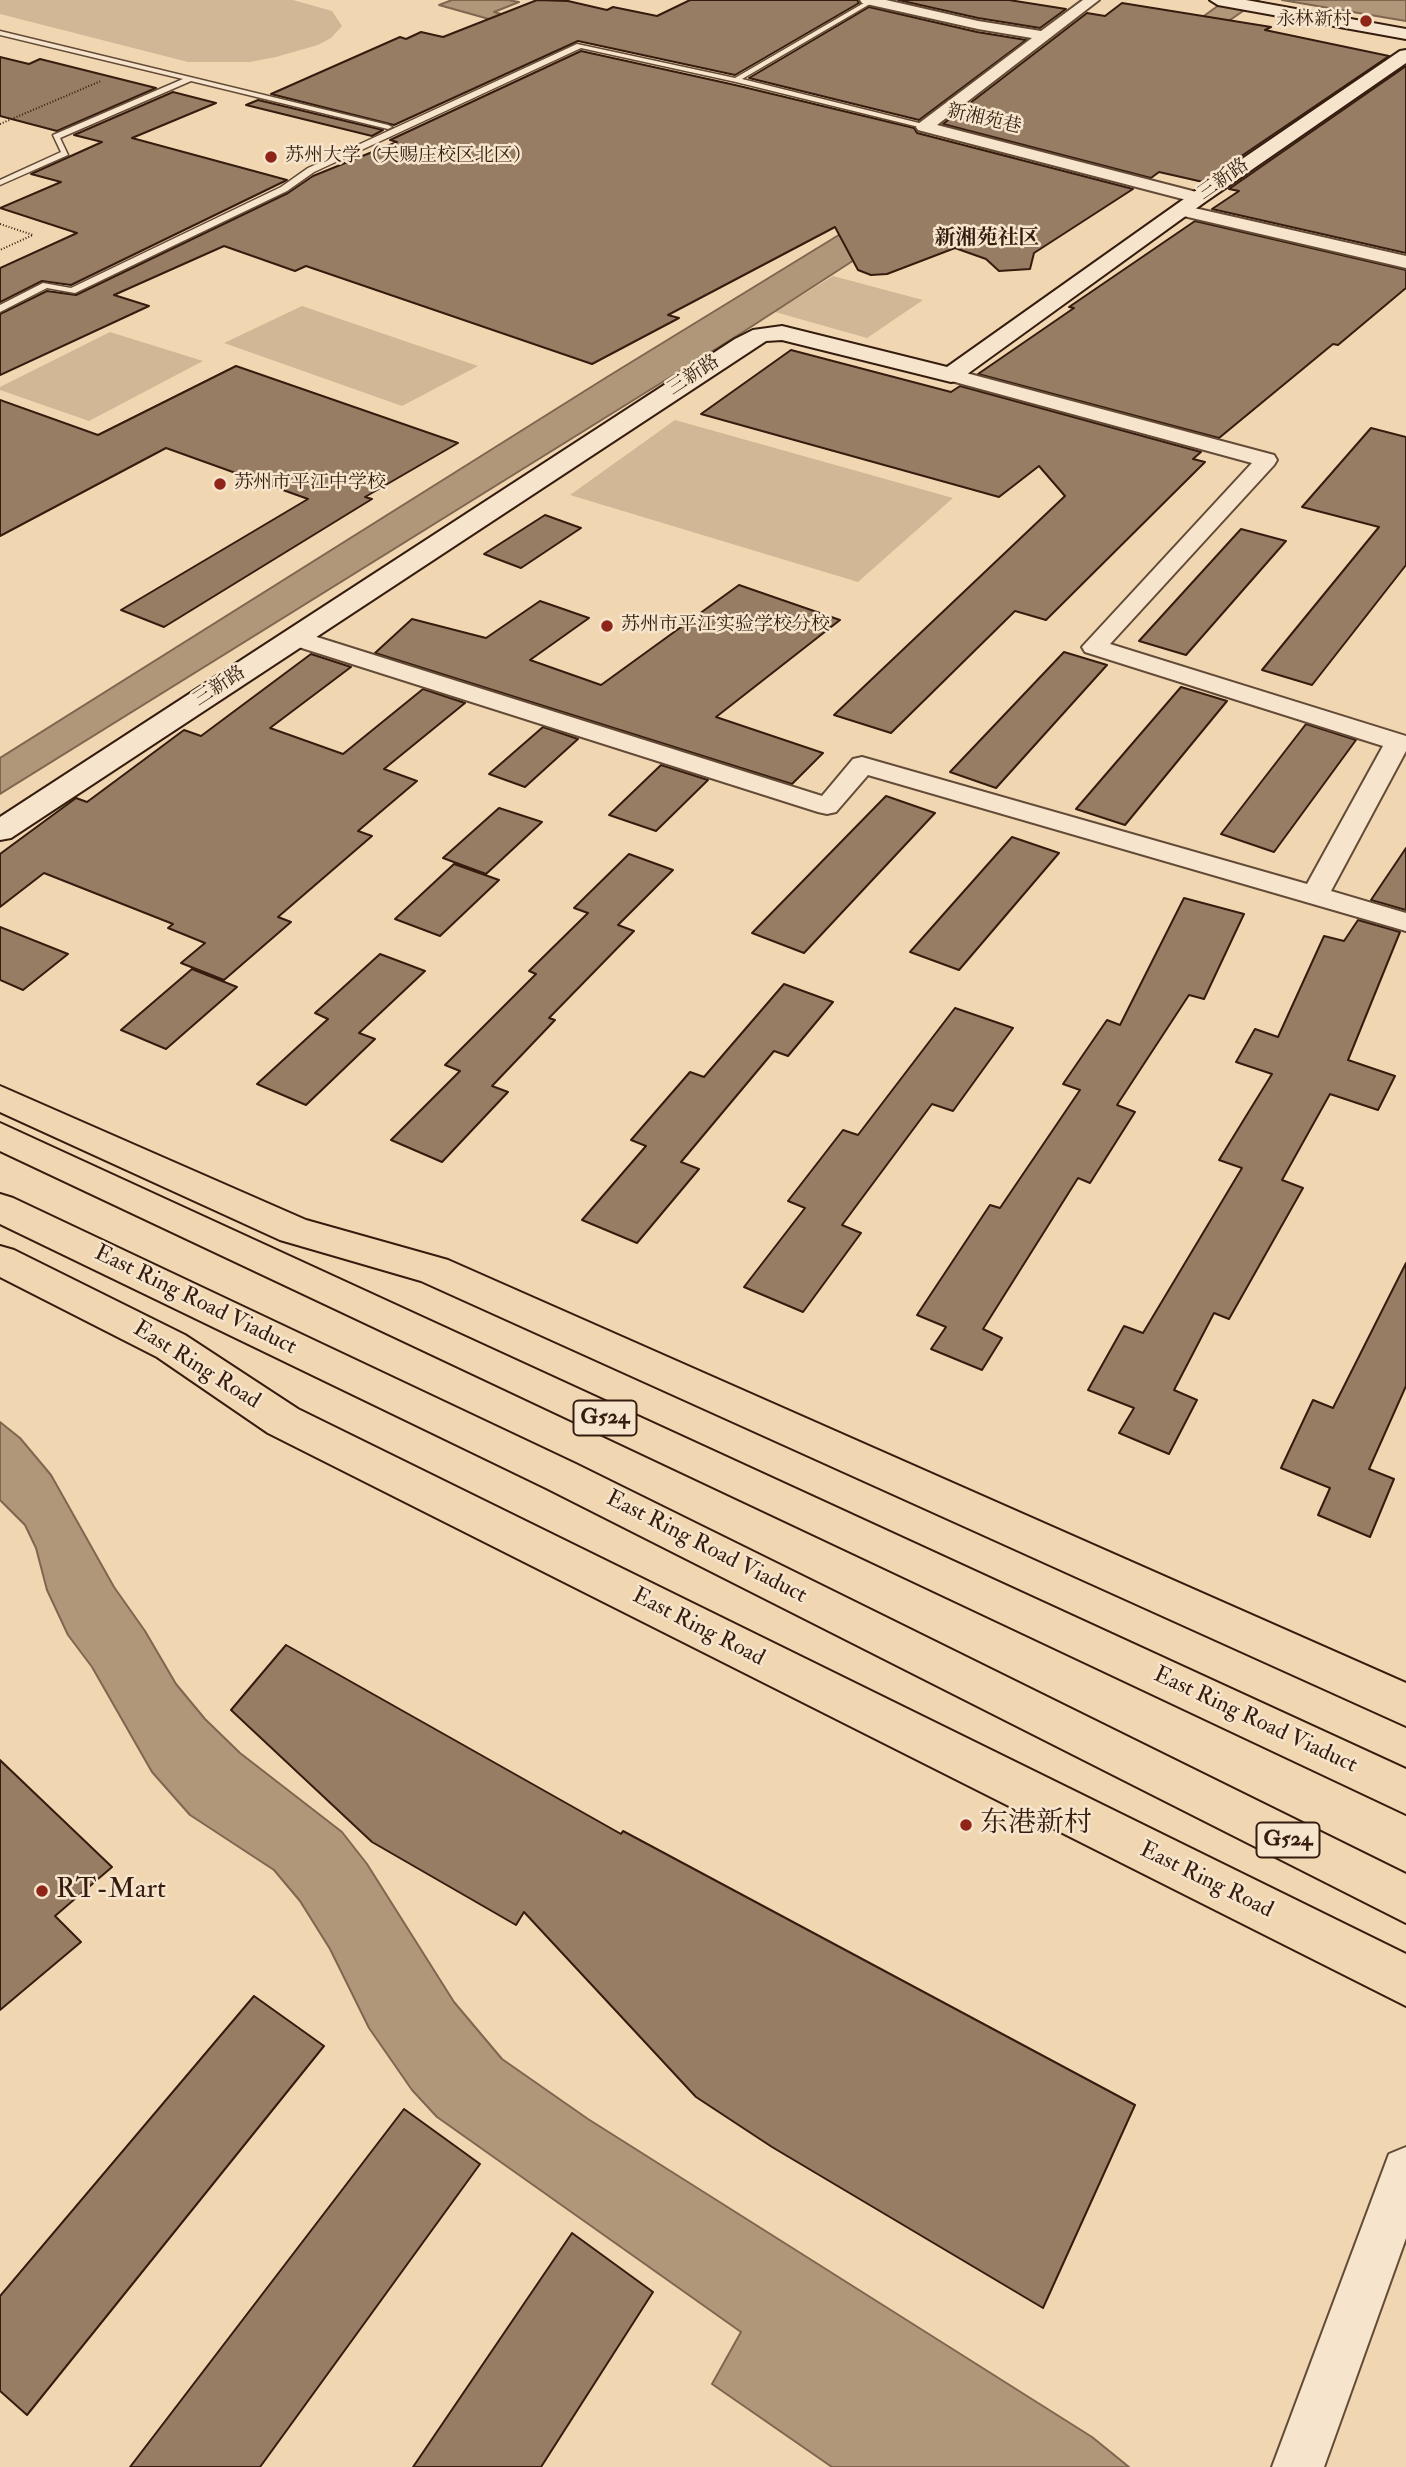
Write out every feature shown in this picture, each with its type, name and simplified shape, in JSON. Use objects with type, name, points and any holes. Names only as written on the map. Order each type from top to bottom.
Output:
[{"type":"main road","name":"East Ring Road Viaduct","points":[[5,1116],[1406,1792]]},
{"type":"main road","points":[[5,1116],[294,1230],[434,1270],[1406,1705]]},
{"type":"main road","name":"East Ring Road Viaduct","points":[[0,1208],[561,1476],[1406,1899]]},
{"type":"main road","name":"East Ring Road","points":[[0,1259],[172,1346],[283,1421],[1406,1981]]},
{"type":"street","points":[[870,0],[978,25],[1044,36]]},
{"type":"street","name":"新湘苑巷","points":[[924,127],[1092,0]]},
{"type":"street","points":[[1218,0],[1406,34]]},
{"type":"street","name":"三新路","points":[[0,831],[761,335],[782,333],[951,375],[1190,204],[1406,55]]},
{"type":"street","name":"新湘苑巷","points":[[924,127],[1026,152],[1190,204],[1406,262]]},
{"type":"street","points":[[951,375],[1266,460],[1094,646],[1398,742],[1315,895]]},
{"type":"street","points":[[295,638],[827,806],[862,765],[1406,922]]},
{"type":"street","points":[[1298,2467],[1406,2171]]},
{"type":"lane","points":[[736,80],[870,0]]},
{"type":"lane","points":[[0,33],[388,127]]},
{"type":"lane","points":[[0,309],[46,285],[72,291],[284,189],[311,170],[580,46],[736,80],[924,127]]},
{"type":"lane","points":[[0,183],[65,153],[56,137],[190,79]]},
{"type":"path","points":[[0,124],[137,65]]},
{"type":"path","points":[[0,224],[33,235],[0,250]]},
{"type":"shaded area","points":[[0,0],[293,0],[332,11],[342,26],[331,38],[318,45],[276,57],[250,62],[188,62],[0,14]]},
{"type":"shaded area","points":[[452,0],[519,2],[494,12],[508,16],[496,21],[439,5]]},
{"type":"shaded area","points":[[1226,0],[1259,0],[1207,36],[1078,115],[743,332],[0,794],[0,758],[607,377],[1046,108],[1190,26]]},
{"type":"shaded area","points":[[1282,0],[1406,0],[1406,21],[1388,18]]},
{"type":"shaded area","points":[[833,276],[923,300],[867,338],[775,312]]},
{"type":"shaded area","points":[[302,306],[478,366],[402,406],[224,343]]},
{"type":"shaded area","points":[[110,332],[203,361],[89,421],[0,390],[0,387]]},
{"type":"shaded area","points":[[675,420],[953,498],[858,582],[570,495]]},
{"type":"shaded area","points":[[0,1422],[20,1438],[51,1475],[114,1587],[145,1631],[176,1684],[205,1719],[240,1753],[342,1832],[367,1864],[454,2002],[502,2059],[588,2119],[1092,2437],[1129,2467],[832,2467],[712,2384],[741,2332],[437,2117],[412,2090],[369,2028],[330,1949],[300,1901],[274,1870],[190,1815],[152,1772],[92,1667],[68,1635],[47,1590],[36,1548],[25,1525],[0,1500]]},
{"type":"building","points":[[537,0],[568,1],[607,10],[613,7],[657,16],[690,0],[857,0],[859,3],[735,75],[578,41],[394,125],[271,94],[400,37],[406,39],[421,32],[443,37]]},
{"type":"building","points":[[898,0],[1009,0],[1066,9],[1040,28],[978,18]]},
{"type":"building","points":[[1122,3],[1271,27],[1265,30],[1389,56],[1203,182],[1159,172],[1151,178],[943,124],[1087,13],[1105,16]]},
{"type":"building","points":[[869,7],[977,32],[1026,40],[919,120],[749,78]]},
{"type":"building","points":[[581,51],[914,128],[917,133],[1133,189],[1034,253],[1030,269],[999,271],[986,259],[955,248],[887,274],[871,275],[858,270],[835,227],[668,315],[679,318],[592,364],[306,266],[295,271],[224,246],[114,295],[149,306],[0,375],[0,314],[47,291],[76,295],[288,193],[313,176],[397,142],[390,140]]},
{"type":"building","points":[[0,57],[29,64],[40,59],[156,88],[57,131],[0,116]]},
{"type":"building","points":[[1406,66],[1406,253],[1212,209],[1239,191],[1229,189]]},
{"type":"building","points":[[173,92],[216,103],[132,138],[287,180],[71,285],[42,281],[0,302],[0,268],[77,233],[0,208],[61,182],[31,174],[102,142],[74,135]]},
{"type":"building","points":[[258,100],[383,130],[372,136],[246,105]]},
{"type":"building","points":[[1195,221],[1406,270],[1406,288],[1219,438],[978,374],[1074,308],[1069,307]]},
{"type":"building","points":[[791,350],[951,392],[960,386],[1201,452],[1193,459],[1205,462],[1046,620],[1015,611],[891,733],[834,715],[1065,496],[1039,466],[999,497],[701,414]]},
{"type":"building","points":[[236,366],[458,443],[365,497],[372,499],[164,627],[121,610],[308,499],[166,448],[0,536],[0,400],[98,435]]},
{"type":"building","points":[[1371,428],[1406,437],[1406,565],[1312,685],[1262,670],[1379,527],[1302,507]]},
{"type":"building","points":[[545,515],[581,528],[521,568],[484,554]]},
{"type":"building","points":[[1241,529],[1286,541],[1186,655],[1139,641]]},
{"type":"building","points":[[739,585],[840,620],[716,717],[823,753],[792,784],[375,653],[412,619],[486,638],[540,601],[589,618],[530,660],[601,685]]},
{"type":"building","points":[[1064,652],[1107,665],[996,788],[950,772]]},
{"type":"building","points":[[311,654],[351,667],[270,728],[343,754],[423,689],[465,703],[384,769],[417,781],[358,831],[372,836],[278,917],[291,922],[224,980],[181,963],[205,943],[168,928],[173,924],[44,873],[0,907],[0,854],[76,798],[87,802],[184,730],[201,736]]},
{"type":"building","points":[[1181,687],[1227,701],[1125,825],[1076,809]]},
{"type":"building","points":[[1306,724],[1356,740],[1274,852],[1221,834]]},
{"type":"building","points":[[543,727],[578,739],[525,787],[489,774]]},
{"type":"building","points":[[661,765],[708,780],[656,831],[609,815]]},
{"type":"building","points":[[886,796],[935,813],[804,953],[752,933]]},
{"type":"building","points":[[499,808],[542,822],[486,874],[443,858]]},
{"type":"building","points":[[1012,837],[1059,853],[959,970],[910,952]]},
{"type":"building","points":[[1406,848],[1406,910],[1371,900]]},
{"type":"building","points":[[629,854],[673,870],[618,925],[634,931],[549,1018],[555,1020],[492,1086],[508,1092],[442,1162],[391,1140],[460,1071],[445,1065],[536,974],[529,971],[588,913],[574,908]]},
{"type":"building","points":[[454,864],[499,880],[440,936],[395,919]]},
{"type":"building","points":[[1184,898],[1244,914],[1204,999],[1189,995],[1117,1105],[1135,1112],[1090,1183],[1078,1178],[983,1329],[1002,1338],[982,1370],[931,1349],[946,1327],[917,1315],[990,1205],[1000,1208],[1080,1090],[1063,1084],[1107,1020],[1120,1025]]},
{"type":"building","points":[[1358,920],[1400,932],[1348,1060],[1395,1076],[1378,1110],[1330,1094],[1282,1180],[1303,1188],[1229,1319],[1214,1313],[1174,1390],[1197,1400],[1169,1454],[1119,1433],[1134,1408],[1088,1390],[1124,1326],[1143,1333],[1242,1168],[1219,1160],[1272,1074],[1236,1062],[1255,1029],[1278,1037],[1324,936],[1344,941]]},
{"type":"building","points":[[0,927],[68,954],[23,990],[0,980]]},
{"type":"building","points":[[380,954],[425,971],[359,1033],[375,1039],[306,1105],[257,1084],[328,1019],[315,1013]]},
{"type":"building","points":[[192,969],[237,987],[166,1049],[121,1030]]},
{"type":"building","points":[[784,984],[833,1002],[788,1056],[774,1051],[681,1162],[699,1169],[637,1243],[582,1220],[646,1146],[631,1140],[690,1072],[704,1077]]},
{"type":"building","points":[[955,1008],[1013,1028],[953,1111],[932,1104],[842,1225],[861,1233],[803,1312],[744,1287],[805,1208],[788,1201],[843,1130],[858,1135]]},
{"type":"building","points":[[1406,1263],[1406,1386],[1369,1469],[1394,1479],[1370,1537],[1318,1515],[1330,1488],[1281,1468],[1313,1400],[1333,1408]]},
{"type":"building","points":[[286,1645],[621,1834],[623,1831],[1135,2105],[1043,2308],[772,2147],[696,2097],[524,1912],[516,1925],[372,1842],[231,1710]]},
{"type":"building","name":"RT-Mart","points":[[0,1760],[112,1867],[55,1916],[81,1942],[0,2010]]},
{"type":"building","points":[[254,1996],[324,2046],[27,2415],[0,2391],[0,2296]]},
{"type":"building","points":[[404,2109],[480,2164],[260,2467],[130,2467]]},
{"type":"building","points":[[572,2233],[653,2292],[541,2467],[413,2467]]},
{"type":"place","name":"永林新村","points":[[1366,21]]},
{"type":"place","name":"苏州大学（天赐庄校区北区）","points":[[271,157]]},
{"type":"place","name":"苏州市平江中学校","points":[[220,484]]},
{"type":"place","name":"苏州市平江实验学校分校","points":[[607,626]]},
{"type":"place","name":"东港新村","points":[[966,1825]]},
{"type":"place","name":"RT-Mart","points":[[42,1891]]},
{"type":"district","name":"新湘苑社区","points":[[987,239]]}]
